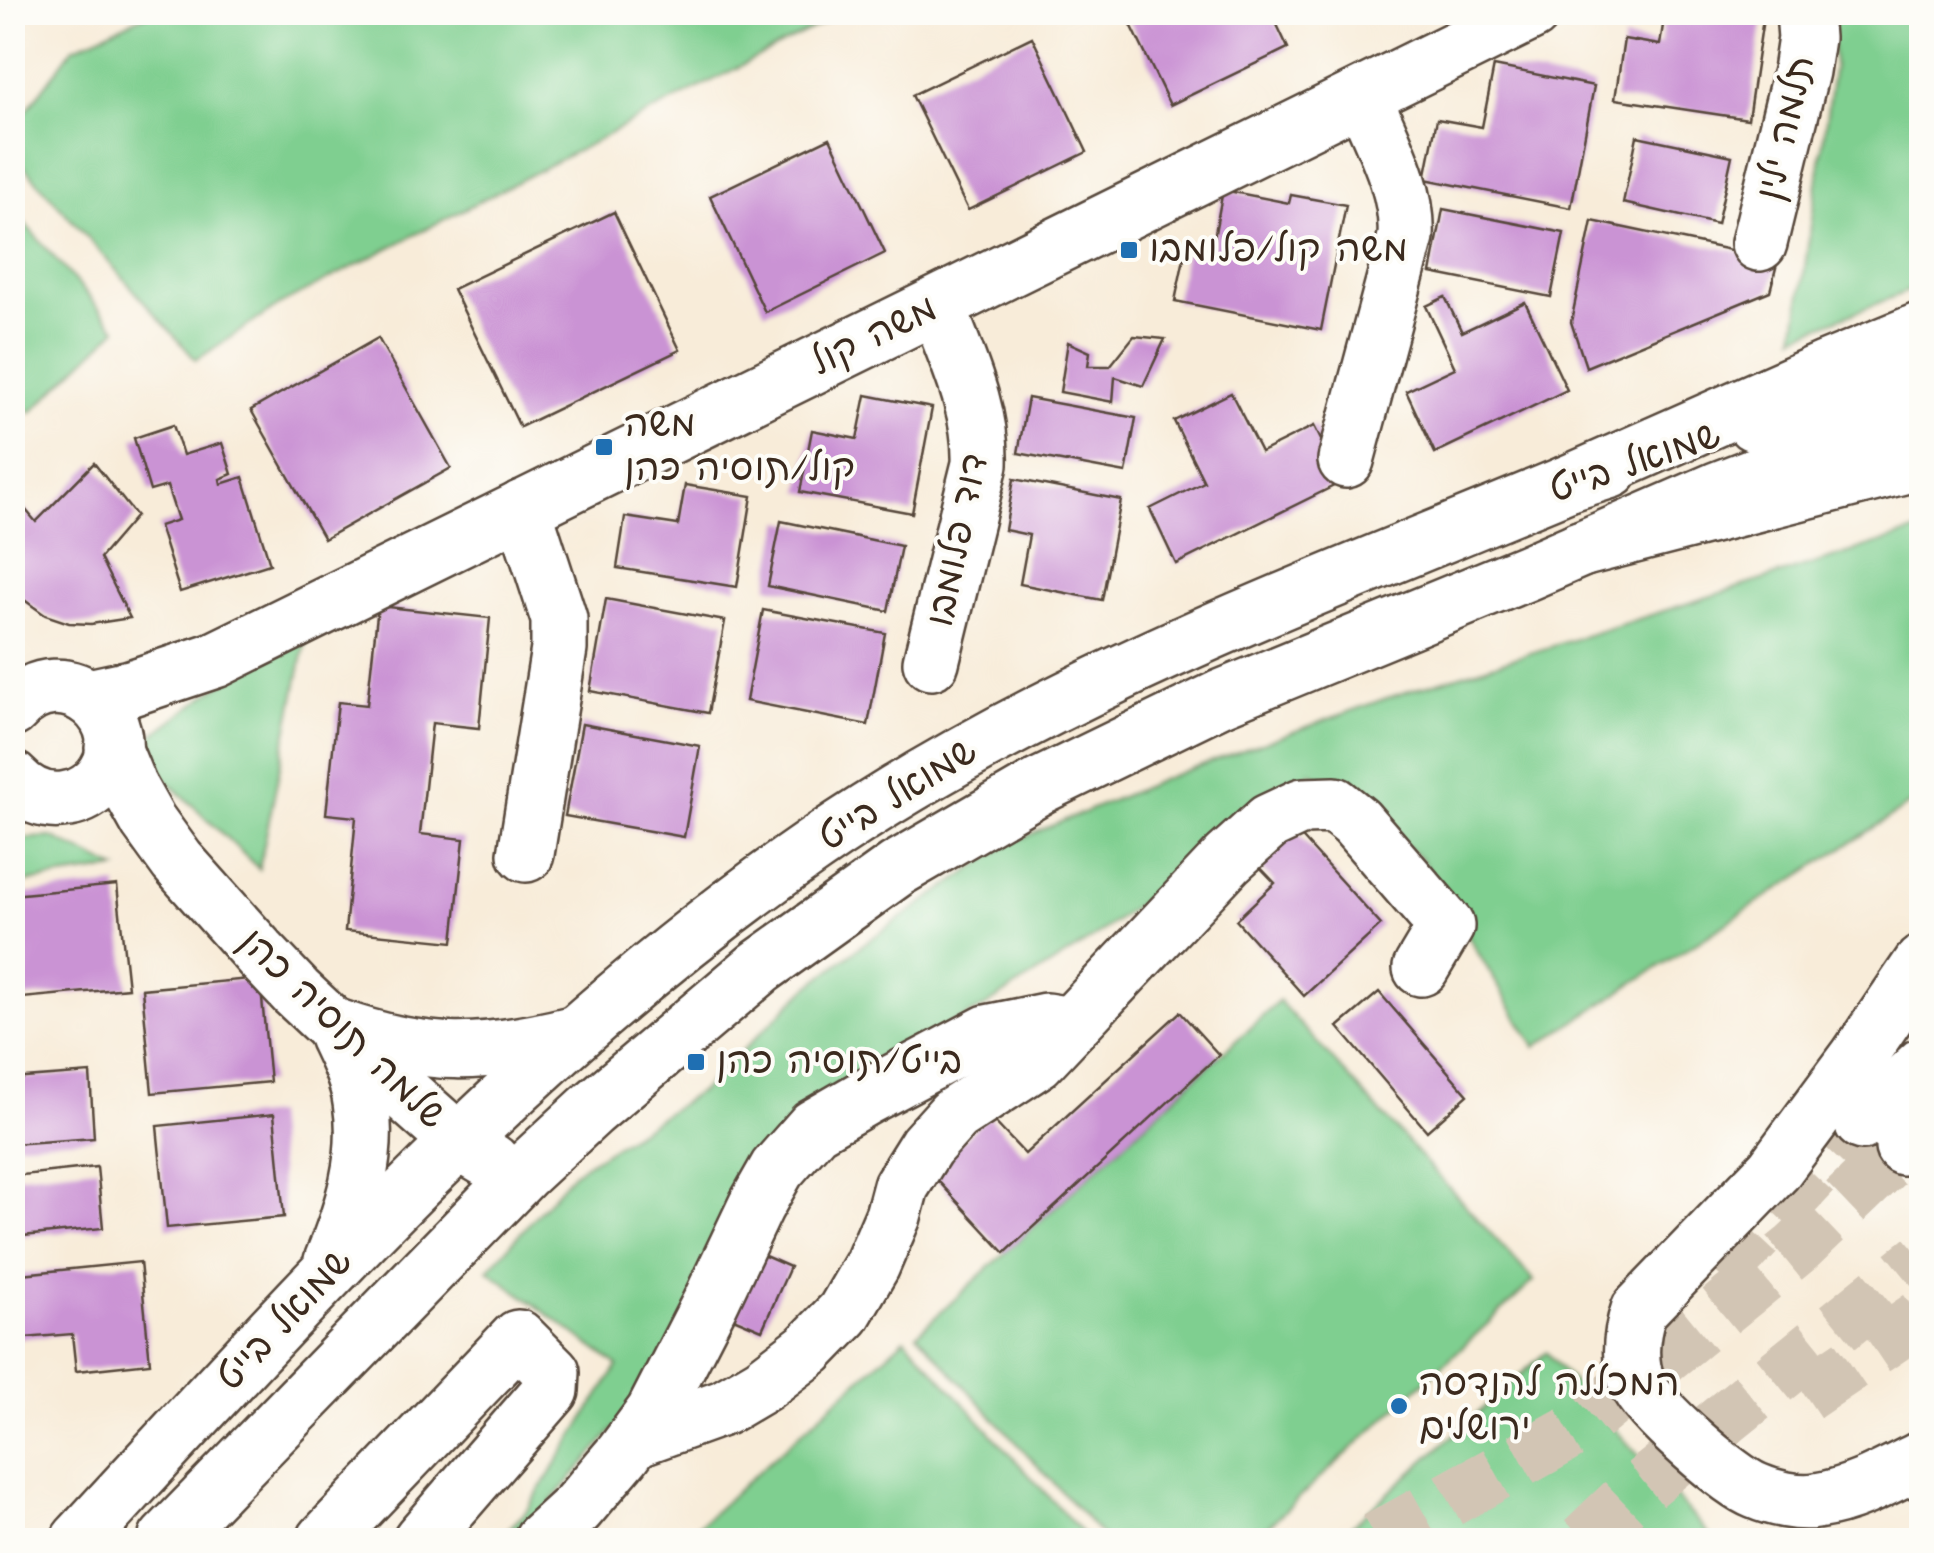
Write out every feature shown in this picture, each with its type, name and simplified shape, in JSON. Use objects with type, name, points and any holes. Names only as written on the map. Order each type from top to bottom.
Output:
[{"type":"main road","name":"משה קול","points":[[64,709],[166,694],[215,660],[1532,12]]},
{"type":"main road","name":"תלמה ילין","points":[[1759,244],[1801,71],[1806,38],[1804,12]]},
{"type":"main road","points":[[1346,460],[1406,237],[1407,218],[1402,192],[1364,96]]},
{"type":"main road","name":"דוד פלומבו","points":[[931,662],[980,464],[981,438],[976,408],[937,305]]},
{"type":"main road","points":[[1567,484],[1922,330]]},
{"type":"main road","name":"שמואל בייט","points":[[78,1540],[326,1274],[460,1142],[659,962],[815,845],[990,739],[1163,652],[1567,484],[1922,368]]},
{"type":"main road","name":"שמואל בייט","points":[[166,1540],[524,1173],[592,1110],[760,967],[898,869],[1074,769],[1221,698],[1733,484],[1922,419]]},
{"type":"main road","points":[[1580,549],[1922,461]]},
{"type":"main road","points":[[523,508],[554,602],[560,649],[526,854]]},
{"type":"main road","points":[[37,798],[88,792],[110,765],[64,709]]},
{"type":"main road","name":"שלמה תוסיה כהן","points":[[64,709],[128,787],[178,861],[296,992],[460,1142],[488,1160],[524,1173]]},
{"type":"main road","name":"שלמה תוסיה כהן","points":[[37,798],[97,809],[178,861]]},
{"type":"main road","points":[[634,1439],[724,1406],[763,1384],[809,1349],[844,1313],[872,1264],[901,1186],[926,1146],[954,1115],[1037,1062],[1228,858],[1269,822],[1303,806],[1336,805],[1356,822],[1446,926],[1421,968]]},
{"type":"main road","points":[[1922,963],[1774,1170],[1639,1310],[1632,1350],[1637,1383],[1646,1401],[1719,1467],[1754,1491],[1814,1502],[1866,1487],[1922,1459]]},
{"type":"main road","points":[[542,1540],[577,1508],[654,1412],[777,1169],[814,1127],[987,1033],[1046,1021],[1071,1025]]},
{"type":"main road","points":[[331,1025],[392,1044],[456,1052],[520,1046],[579,1032]]},
{"type":"main road","points":[[326,1274],[355,1198],[362,1140],[362,1102],[351,1066],[331,1025]]},
{"type":"main road","points":[[1896,1134],[1922,1066]]},
{"type":"main road","points":[[325,1540],[518,1338],[552,1372],[551,1390],[421,1540]]},
{"type":"green space","points":[[150,13],[843,13],[281,304],[196,360],[13,154],[13,129],[73,48]]},
{"type":"green space","points":[[1829,13],[1921,13],[1921,286],[1795,336],[1834,64]]},
{"type":"green space","points":[[12,209],[117,329],[31,413],[13,394]]},
{"type":"green space","points":[[1921,530],[1921,797],[1535,1047],[1421,858],[1311,772],[1092,939],[981,1009],[853,1074],[634,1406],[518,1540],[497,1540],[525,1513],[618,1366],[488,1270],[573,1173],[702,1090],[807,988],[862,945],[1010,843],[1171,776],[1384,699]]},
{"type":"green space","points":[[307,635],[259,869],[134,749],[221,684]]},
{"type":"green space","points":[[52,837],[117,869],[13,884],[13,839]]},
{"type":"green space","points":[[1279,1001],[1534,1281],[1253,1540],[1106,1540],[917,1334]]},
{"type":"green space","points":[[905,1338],[1088,1540],[683,1540]]},
{"type":"green space","points":[[1546,1352],[1714,1540],[1336,1540]]},
{"type":"building","points":[[1125,12],[1271,12],[1288,48],[1170,105]]},
{"type":"building","points":[[1665,12],[1764,12],[1748,119],[1615,99],[1624,39],[1660,45]]},
{"type":"building","points":[[1032,37],[1087,152],[968,210],[912,95]]},
{"type":"building","points":[[1494,66],[1594,86],[1571,208],[1425,179],[1437,119],[1482,127]]},
{"type":"building","points":[[1637,136],[1732,156],[1717,224],[1623,203]]},
{"type":"building","points":[[830,138],[885,253],[765,312],[710,196]]},
{"type":"building","points":[[1223,190],[1289,203],[1291,195],[1346,205],[1321,330],[1175,301],[1187,244],[1212,249]]},
{"type":"building","points":[[1443,209],[1564,233],[1551,297],[1431,273]]},
{"type":"building","points":[[614,212],[680,350],[520,427],[453,289]]},
{"type":"building","points":[[1592,221],[1778,260],[1770,291],[1586,367],[1571,322]]},
{"type":"building","points":[[1445,297],[1462,332],[1525,302],[1567,390],[1435,453],[1406,391],[1455,368],[1426,306]]},
{"type":"building","points":[[1134,336],[1165,339],[1143,386],[1115,377],[1113,402],[1060,392],[1068,342],[1090,352],[1088,366],[1110,366]]},
{"type":"building","points":[[378,338],[451,468],[324,539],[251,410]]},
{"type":"building","points":[[1231,393],[1261,452],[1314,426],[1342,482],[1176,564],[1150,509],[1204,482],[1174,421]]},
{"type":"building","points":[[866,395],[932,408],[912,513],[800,492],[812,430],[857,439]]},
{"type":"building","points":[[1028,398],[1136,418],[1126,473],[1018,453]]},
{"type":"building","points":[[173,425],[183,455],[222,443],[232,474],[220,479],[221,484],[243,477],[270,564],[180,592],[159,526],[178,520],[167,486],[150,491],[134,438]]},
{"type":"building","points":[[94,463],[136,516],[100,558],[130,618],[69,623],[45,615],[12,586],[12,524],[25,509],[36,522]]},
{"type":"building","points":[[1014,479],[1121,500],[1102,600],[1020,584],[1029,535],[1005,530]]},
{"type":"building","points":[[685,485],[752,496],[737,587],[617,568],[625,517],[678,525]]},
{"type":"building","points":[[781,521],[901,546],[888,611],[768,586]]},
{"type":"building","points":[[606,599],[725,621],[708,713],[590,691]]},
{"type":"building","points":[[378,606],[490,618],[479,728],[432,723],[420,834],[464,839],[453,942],[345,931],[356,817],[326,814],[338,702],[367,705]]},
{"type":"building","points":[[763,610],[885,633],[868,725],[746,701]]},
{"type":"building","points":[[582,724],[700,746],[684,837],[565,816]]},
{"type":"building","points":[[1295,830],[1381,925],[1304,996],[1236,920],[1275,883],[1257,864]]},
{"type":"building","points":[[117,885],[128,988],[12,999],[12,895]]},
{"type":"building","points":[[260,978],[270,1082],[152,1093],[142,989]]},
{"type":"building","points":[[1379,992],[1468,1095],[1427,1131],[1338,1027]]},
{"type":"building","points":[[1180,1012],[1219,1055],[1005,1253],[929,1171],[989,1116],[1025,1154]]},
{"type":"building","points":[[90,1073],[94,1138],[12,1144],[12,1079]]},
{"type":"building","points":[[274,1114],[284,1217],[167,1228],[157,1126]]},
{"type":"building","points":[[97,1167],[103,1228],[12,1237],[12,1176]]},
{"type":"building","points":[[758,1253],[790,1267],[762,1330],[731,1317]]},
{"type":"building","points":[[140,1262],[150,1363],[76,1371],[72,1334],[12,1339],[12,1275]]},
{"type":"tunnel","points":[[1719,1275],[1862,1122]]},
{"type":"tunnel","points":[[1376,1540],[1573,1431],[1797,1248],[1903,1147]]},
{"type":"tunnel","points":[[1584,1540],[1630,1496],[1922,1259]]},
{"type":"tunnel","points":[[1805,1395],[1922,1316]]},
{"type":"place","name":"משה קול/פלומבו","points":[[1129,250]]},
{"type":"place","name":"משה קול/תוסיה כהן","points":[[604,447]]},
{"type":"place","name":"בייט/תוסיה כהן","points":[[696,1062]]},
{"type":"place","name":"המכללה להנדסה ירושלים","points":[[1399,1406]]}]
